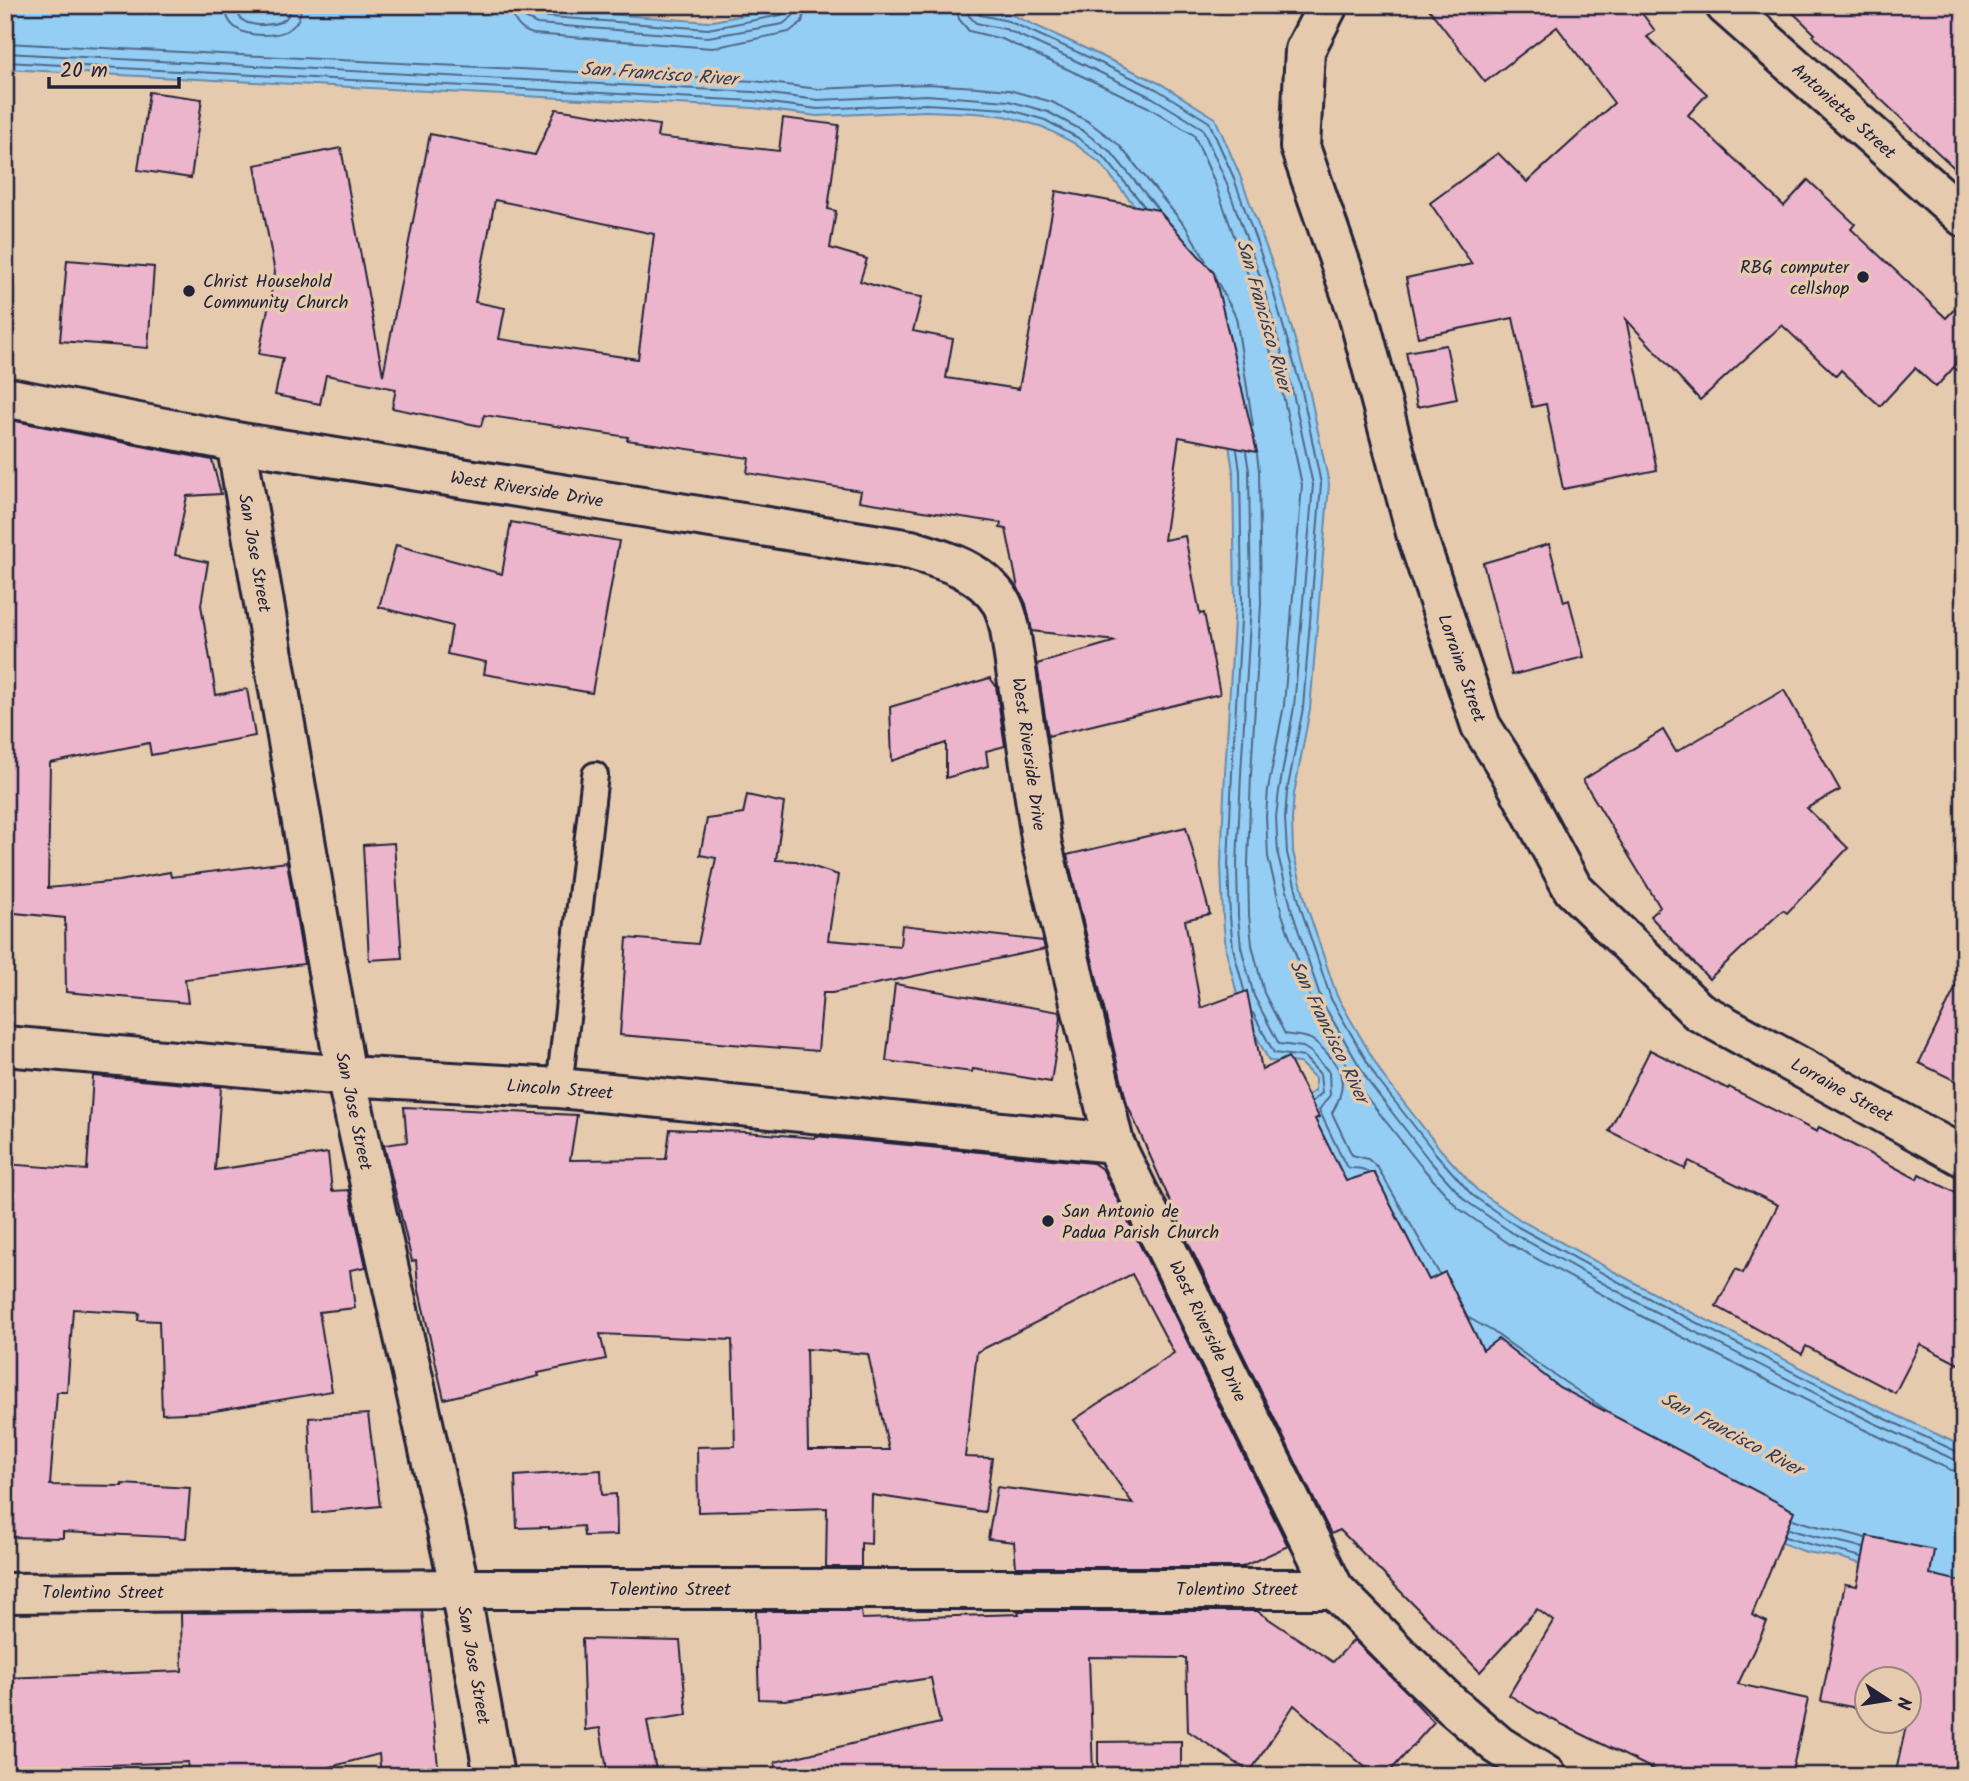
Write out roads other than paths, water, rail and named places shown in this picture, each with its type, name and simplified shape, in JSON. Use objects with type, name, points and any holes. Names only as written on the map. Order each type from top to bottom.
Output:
[{"type":"street","name":"Lorraine Street","points":[[1328,5],[1305,50],[1300,147],[1358,314],[1416,533],[1481,726],[1573,889],[1698,1011],[1964,1157]]},
{"type":"street","name":"Antoniette Street","points":[[1725,5],[1964,217]]},
{"type":"street","name":"West Riverside Drive","points":[[5,397],[236,442],[911,550],[947,561],[978,576],[1002,603],[1010,629],[1042,845],[1114,1143],[1334,1589],[1448,1702],[1497,1745],[1547,1776]]},
{"type":"street","name":"San Jose Street","points":[[236,442],[345,1076],[460,1589],[494,1776]]},
{"type":"street","name":"Lincoln Street","points":[[5,1046],[345,1076],[559,1088],[1114,1143]]},
{"type":"street","name":"Tolentino Street","points":[[5,1593],[460,1589],[1334,1589]]},
{"type":"lane","points":[[559,1088],[595,775]]},
{"type":"water","name":"San Francisco River","points":[[5,5],[207,5],[254,9],[522,7],[708,22],[797,5],[966,5],[1010,14],[1161,84],[1215,118],[1239,173],[1276,274],[1309,389],[1329,484],[1310,709],[1292,819],[1293,852],[1307,907],[1337,996],[1383,1076],[1441,1150],[1477,1190],[1522,1221],[1655,1294],[1964,1447],[1964,1595],[1842,1558],[1806,1552],[1761,1535],[1478,1353],[1339,1191],[1297,1101],[1315,1091],[1315,1078],[1300,1063],[1269,1061],[1239,1002],[1226,950],[1221,864],[1235,604],[1233,471],[1210,322],[1165,243],[1100,163],[1074,143],[1043,127],[1005,116],[975,113],[926,111],[817,116],[753,108],[5,69]]},
{"type":"place","name":"RBG computer cellshop","points":[[1863,277]]},
{"type":"place","name":"Christ Household Community Church","points":[[189,291]]},
{"type":"place","name":"San Antonio de Padua Parish Church","points":[[1048,1221]]}]
